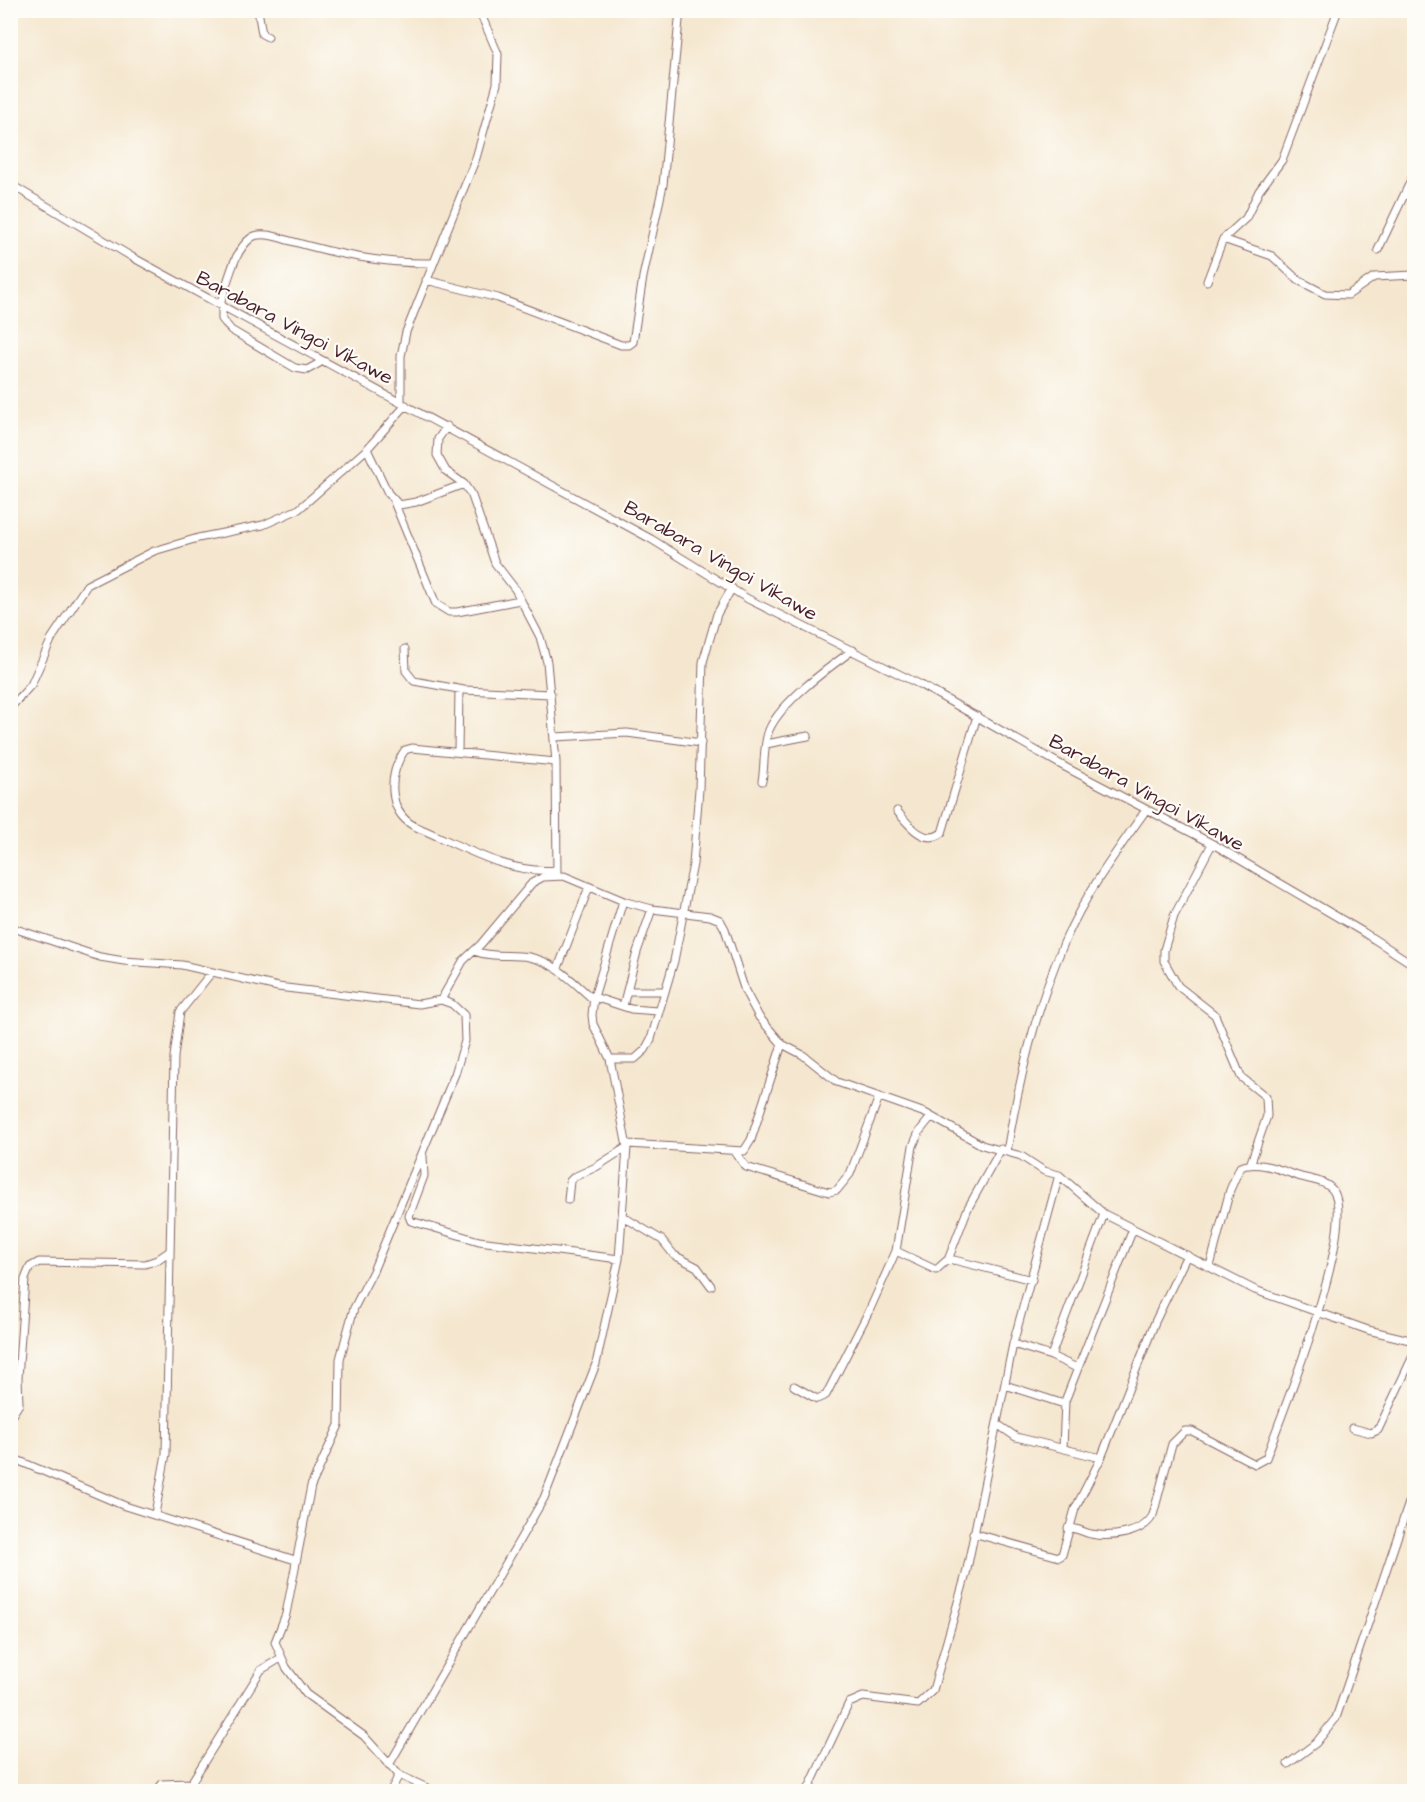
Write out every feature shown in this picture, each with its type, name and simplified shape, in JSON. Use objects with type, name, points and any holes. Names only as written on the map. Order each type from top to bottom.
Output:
[{"type":"street","points":[[258,10],[262,34],[268,37]]},
{"type":"street","points":[[10,708],[31,685],[52,638],[87,585],[154,551],[281,519],[320,492],[367,449],[403,404],[401,356],[406,332],[476,158],[497,84],[498,54],[479,10]]},
{"type":"street","points":[[426,280],[498,298],[621,345],[629,345],[633,342],[663,185],[680,10]]},
{"type":"street","points":[[1207,281],[1223,238],[1246,218],[1259,190],[1282,160],[1338,10]]},
{"type":"street","points":[[1378,250],[1414,174]]},
{"type":"street","name":"Barabara Vingoi Vikawe","points":[[10,184],[132,257],[447,426],[514,467],[651,539],[748,600],[853,650],[1212,844],[1363,932],[1414,965]]},
{"type":"street","points":[[323,361],[307,370],[295,368],[231,330],[222,320],[221,305],[241,252],[252,237],[257,235],[279,237],[382,262],[433,263]]},
{"type":"street","points":[[1223,238],[1272,256],[1298,280],[1325,294],[1348,296],[1374,277],[1414,275]]},
{"type":"street","points":[[447,426],[438,439],[436,455],[446,471],[464,484],[472,496],[495,563],[520,600],[543,647],[555,737],[556,872]]},
{"type":"street","points":[[367,449],[394,502],[432,598],[442,609],[457,612],[520,600]]},
{"type":"street","points":[[394,502],[405,505],[464,484]]},
{"type":"street","points":[[610,1059],[635,1059],[645,1050],[651,1039],[685,913],[697,825],[702,662],[717,614],[732,588]]},
{"type":"street","points":[[405,649],[406,671],[410,679],[459,689],[551,694]]},
{"type":"street","points":[[762,780],[769,730],[784,709],[826,669],[853,650]]},
{"type":"street","points":[[458,752],[459,689]]},
{"type":"street","points":[[897,811],[920,834],[934,837],[942,833],[977,716]]},
{"type":"street","points":[[555,737],[627,733],[701,743]]},
{"type":"street","points":[[766,744],[807,736]]},
{"type":"street","points":[[556,762],[422,748],[405,750],[396,767],[393,799],[402,820],[516,867],[556,872],[623,901],[652,909],[700,913],[720,920],[729,938],[745,991],[759,1017],[782,1044],[803,1055],[837,1082],[932,1117],[966,1139],[1004,1150],[1059,1175],[1104,1214],[1255,1290],[1368,1330],[1414,1341]]},
{"type":"street","points":[[896,1251],[936,1270],[948,1260],[968,1208],[1004,1150],[1027,1052],[1065,941],[1107,866],[1146,810]]},
{"type":"street","points":[[1212,844],[1174,916],[1164,950],[1164,961],[1178,986],[1215,1015],[1241,1077],[1266,1097],[1267,1116],[1250,1165]]},
{"type":"street","points":[[441,1000],[454,974],[532,883],[556,872]]},
{"type":"street","points":[[558,968],[589,887]]},
{"type":"street","points":[[389,1766],[543,1498],[596,1364],[619,1259],[627,1145],[610,1059],[593,1024],[594,999],[623,901]]},
{"type":"street","points":[[623,1006],[652,909]]},
{"type":"street","points":[[10,927],[100,957],[124,962],[182,965],[278,987],[358,995],[407,1004],[441,1000],[452,1004],[464,1015],[465,1041],[455,1074],[435,1117],[423,1154],[400,1203],[373,1271],[354,1308],[340,1359],[339,1425],[311,1486],[286,1614],[275,1642],[281,1658],[306,1694],[364,1736],[399,1776],[436,1791]]},
{"type":"street","points":[[474,951],[490,956],[532,958],[558,968],[594,999],[645,1012],[658,1011]]},
{"type":"street","points":[[155,1514],[166,1454],[174,1056],[180,1012],[211,973]]},
{"type":"street","points":[[627,990],[664,992]]},
{"type":"street","points":[[568,1200],[569,1187],[574,1177],[596,1167],[627,1145],[744,1151],[751,1140],[782,1044]]},
{"type":"street","points":[[735,1152],[746,1167],[755,1171],[781,1176],[829,1192],[837,1190],[850,1174],[879,1097]]},
{"type":"street","points":[[794,1386],[817,1399],[826,1395],[870,1309],[896,1251],[903,1222],[907,1171],[913,1146],[919,1132],[932,1117]]},
{"type":"street","points":[[423,1154],[424,1176],[409,1216],[411,1221],[479,1241],[619,1259]]},
{"type":"street","points":[[1068,1527],[1098,1534],[1136,1530],[1146,1524],[1153,1515],[1172,1444],[1185,1431],[1192,1431],[1256,1464],[1263,1462],[1319,1314],[1338,1220],[1337,1199],[1333,1190],[1321,1182],[1276,1168],[1250,1165],[1240,1167],[1234,1177],[1210,1266]]},
{"type":"street","points":[[807,1791],[849,1703],[863,1697],[918,1704],[933,1690],[966,1574],[1013,1344],[1059,1175]]},
{"type":"street","points":[[1051,1356],[1104,1214]]},
{"type":"street","points":[[622,1216],[662,1240],[674,1255],[697,1267],[711,1286]]},
{"type":"street","points":[[1063,1448],[1064,1404],[1133,1230]]},
{"type":"street","points":[[10,1418],[20,1404],[18,1378],[25,1279],[30,1267],[39,1262],[145,1264],[157,1260],[170,1251]]},
{"type":"street","points":[[973,1533],[1059,1557],[1063,1553],[1068,1527],[1101,1458],[1155,1322],[1187,1255]]},
{"type":"street","points":[[948,1260],[1032,1280]]},
{"type":"street","points":[[1013,1344],[1051,1356],[1077,1368]]},
{"type":"street","points":[[1352,1428],[1371,1433],[1378,1431],[1414,1354]]},
{"type":"street","points":[[1005,1385],[1064,1404]]},
{"type":"street","points":[[998,1424],[1016,1437],[1101,1458]]},
{"type":"street","points":[[10,1457],[125,1506],[295,1560]]},
{"type":"street","points":[[1288,1764],[1316,1743],[1336,1718],[1414,1488]]},
{"type":"street","points":[[156,1791],[162,1784],[191,1783],[261,1670],[281,1658]]},
{"type":"street","points":[[390,1791],[399,1776]]}]
